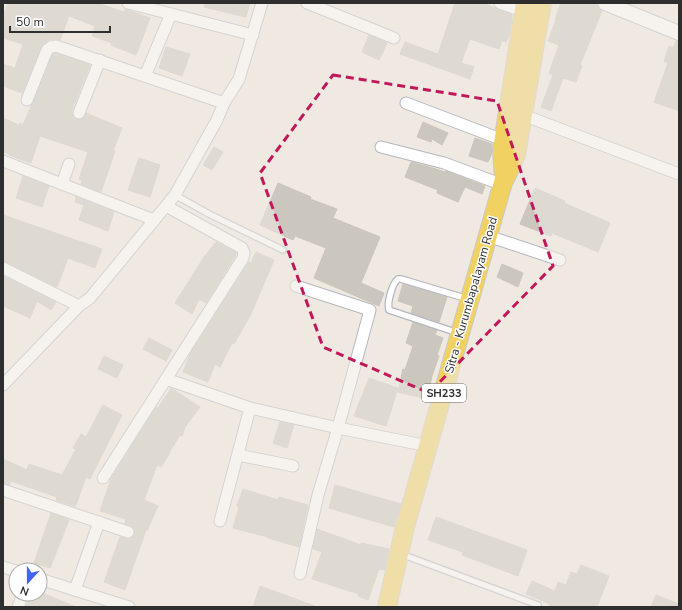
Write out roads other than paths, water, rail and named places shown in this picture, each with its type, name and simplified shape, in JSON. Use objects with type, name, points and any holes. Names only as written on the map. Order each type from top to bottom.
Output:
[{"type":"main road","points":[[504,182],[516,155],[542,3]]},
{"type":"main road","name":"Sitra - Kurumbapalayam Road","points":[[387,607],[399,554],[428,446],[504,182],[502,150],[503,140],[525,8]]},
{"type":"street","points":[[128,3],[253,35]]},
{"type":"street","points":[[3,385],[79,306],[90,298],[175,195],[217,120],[224,103],[239,79],[262,3]]},
{"type":"street","points":[[307,3],[394,38]]},
{"type":"street","points":[[500,3],[525,8]]},
{"type":"street","points":[[605,3],[679,32]]},
{"type":"street","points":[[145,76],[171,14]]},
{"type":"street","points":[[27,100],[47,50],[56,46],[224,103]]},
{"type":"street","points":[[79,113],[100,60]]},
{"type":"street","points":[[406,102],[503,140]]},
{"type":"street","points":[[523,115],[679,174]]},
{"type":"street","points":[[381,147],[444,163],[504,182]]},
{"type":"street","points":[[3,161],[154,220]]},
{"type":"street","points":[[62,184],[69,164]]},
{"type":"street","points":[[103,478],[244,258],[242,248],[166,206]]},
{"type":"street","points":[[488,236],[560,260]]},
{"type":"street","points":[[3,268],[79,306]]},
{"type":"street","points":[[296,286],[370,310],[318,495],[300,574]]},
{"type":"street","points":[[166,379],[250,408],[428,446]]},
{"type":"street","points":[[220,521],[250,408]]},
{"type":"street","points":[[238,455],[293,466]]},
{"type":"street","points":[[3,490],[128,532]]},
{"type":"street","points":[[75,590],[98,522]]},
{"type":"street","points":[[48,582],[129,607]]},
{"type":"lane","points":[[175,195],[209,214],[283,250]]},
{"type":"lane","points":[[460,334],[389,310],[388,306],[394,282],[398,279],[470,299]]},
{"type":"lane","points":[[399,554],[538,605]]}]
